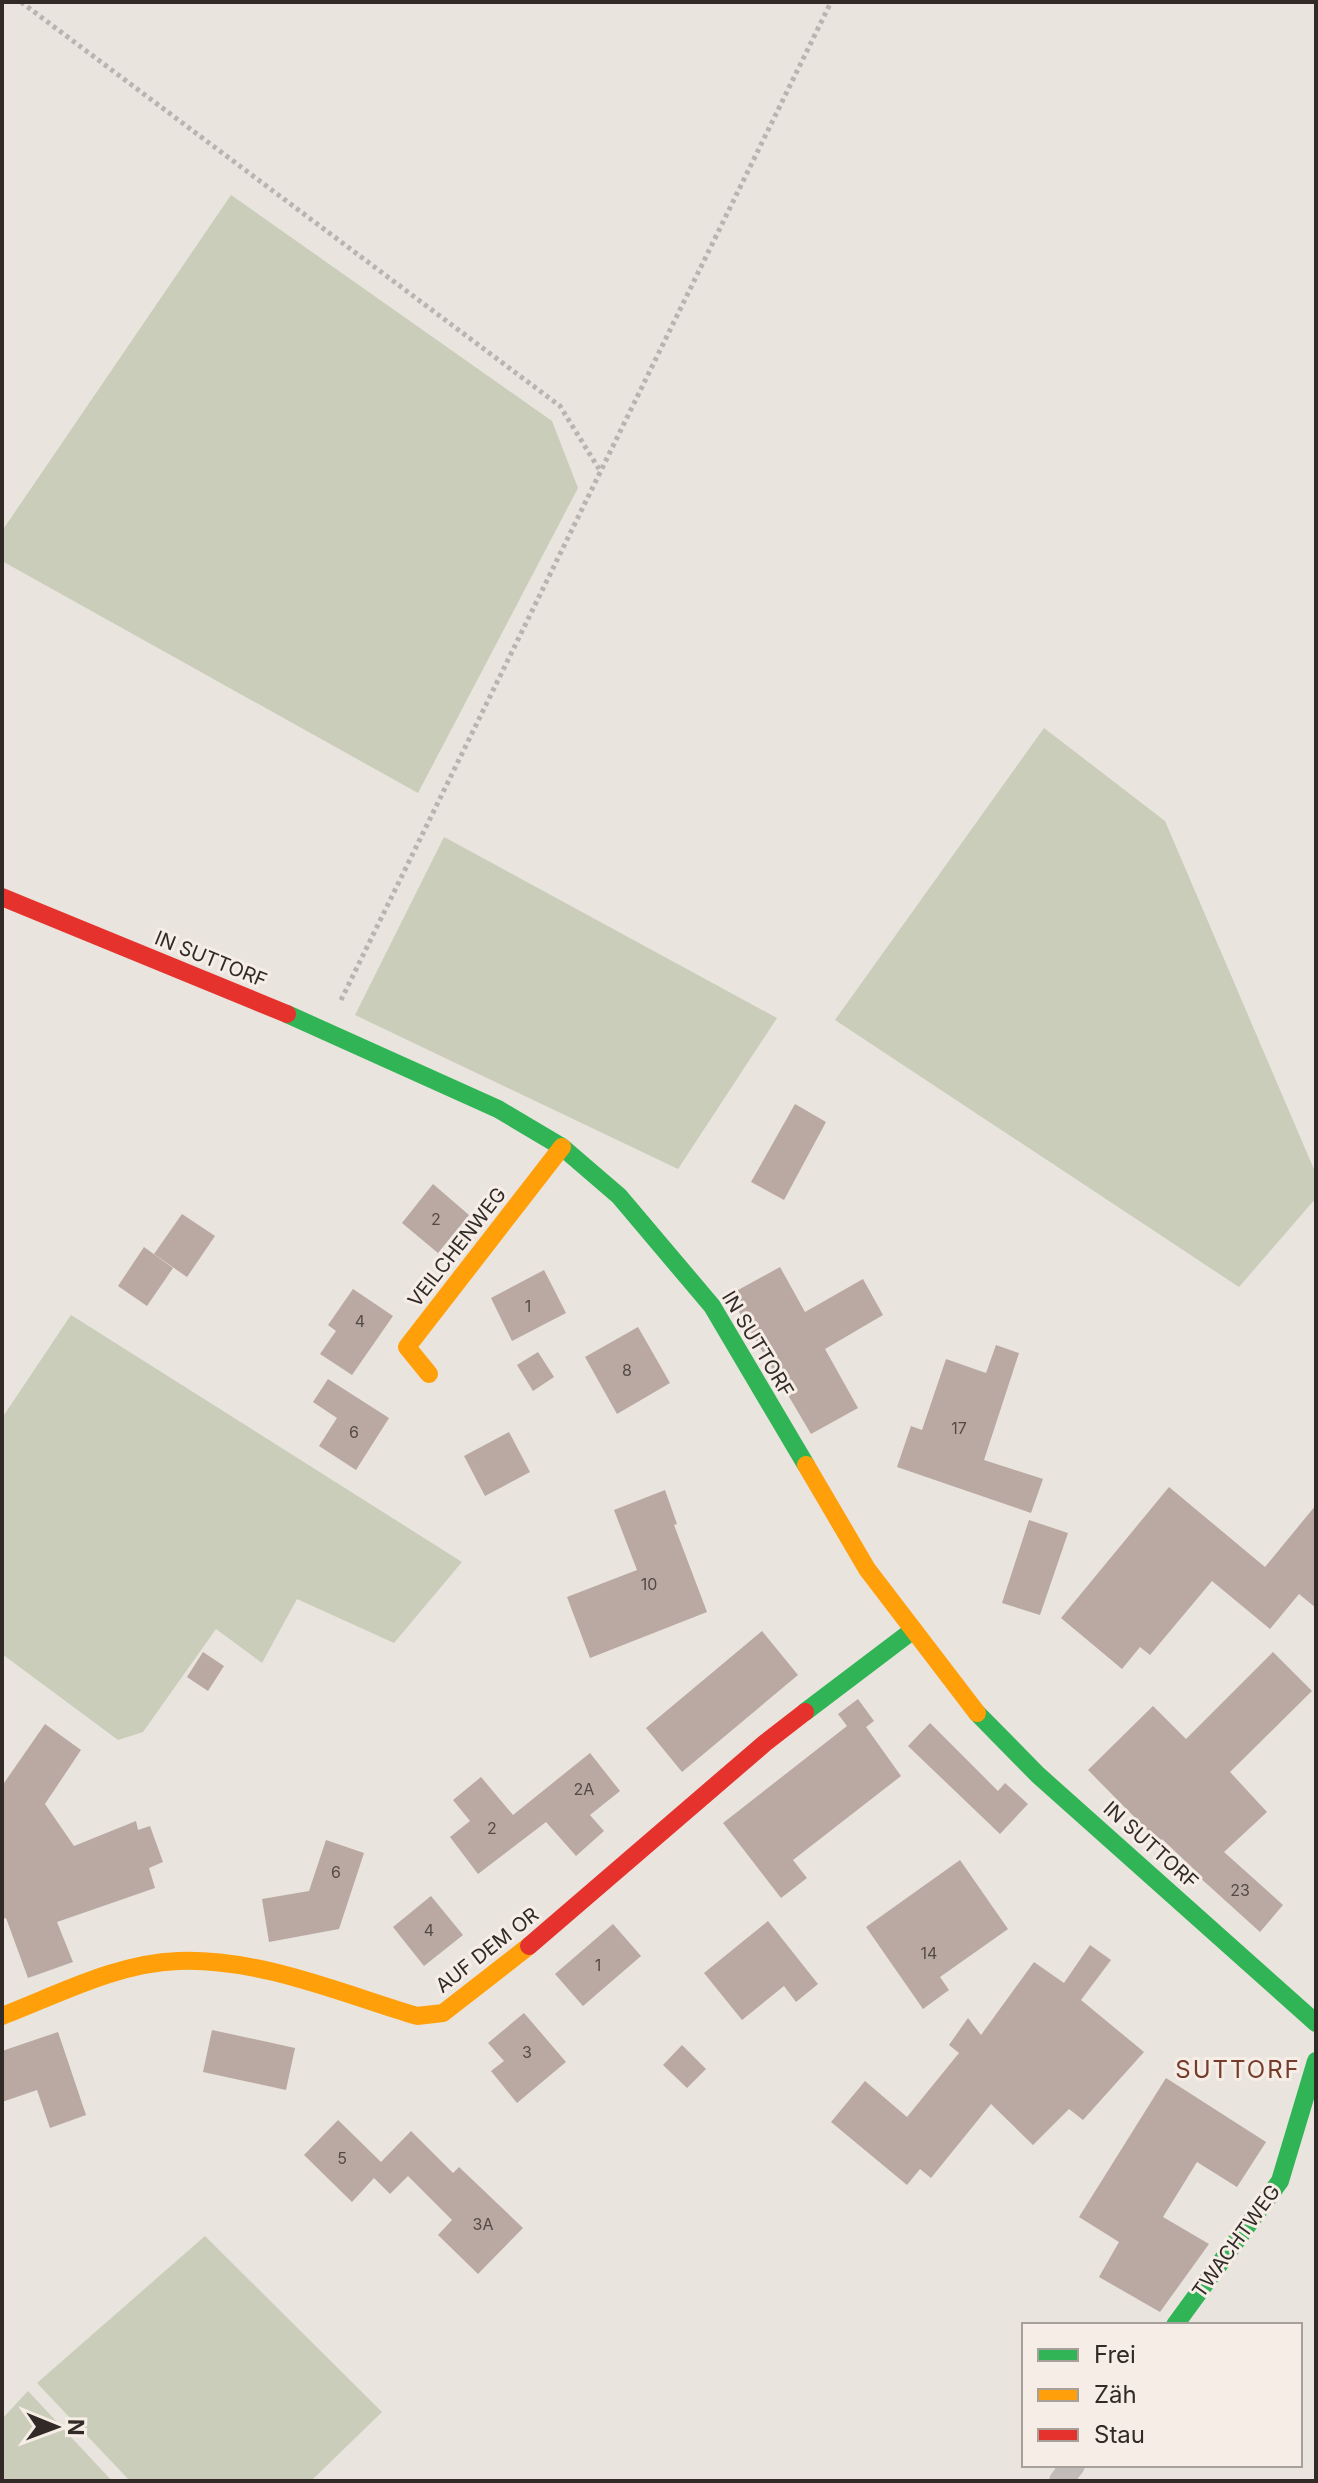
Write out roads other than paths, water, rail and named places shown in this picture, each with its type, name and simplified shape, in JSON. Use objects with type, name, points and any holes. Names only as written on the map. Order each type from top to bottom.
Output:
[{"type":"main road","name":"IN SUTTORF","points":[[2,897],[326,1030],[498,1109],[562,1147],[619,1196],[712,1306],[867,1569],[978,1714],[1038,1775],[1316,2023]]},
{"type":"main road","name":"VEILCHENWEG","points":[[429,1374],[407,1347],[562,1147]]},
{"type":"main road","name":"AUF DEM OR","points":[[2,2016],[108,1975],[177,1961],[248,1965],[417,2016],[443,2013],[539,1938],[765,1743],[912,1631]]},
{"type":"main road","name":"TWACHTWEG","points":[[1176,2323],[1280,2181],[1316,2061]]},
{"type":"district","name":"SUTTORF","points":[[1238,2069]]}]
